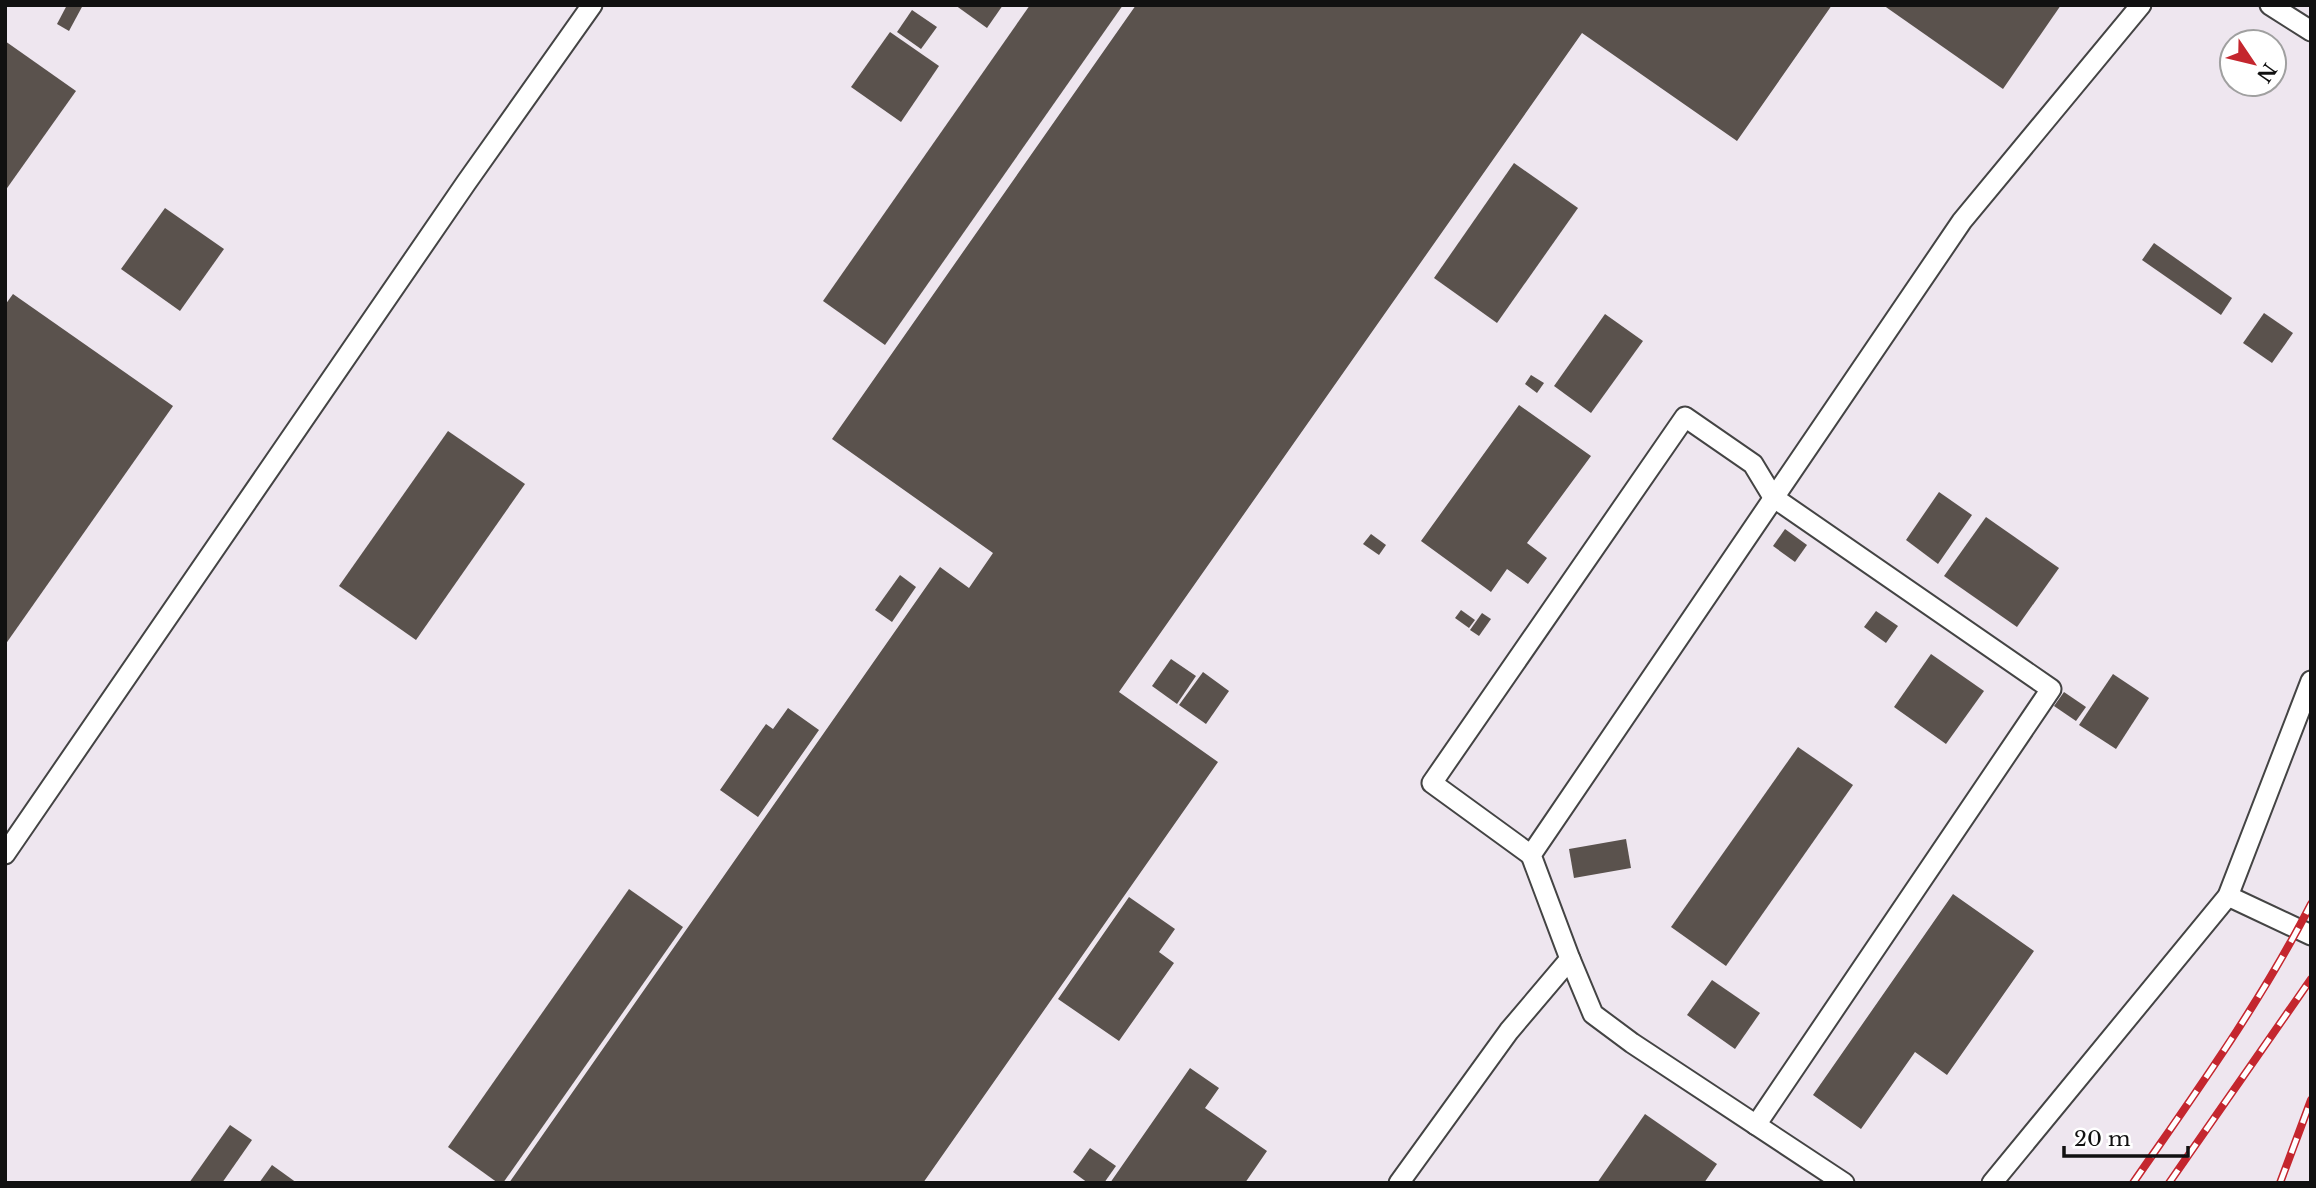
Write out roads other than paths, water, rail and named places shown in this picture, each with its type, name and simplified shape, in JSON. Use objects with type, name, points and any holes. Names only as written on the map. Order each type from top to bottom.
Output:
[{"type":"lane","points":[[5,854],[458,194],[592,5]]},
{"type":"lane","points":[[1531,855],[1962,221],[2141,5]]},
{"type":"lane","points":[[2270,5],[2303,19]]},
{"type":"lane","points":[[1756,1125],[2051,689],[1773,497],[1753,464],[1685,417],[1432,783],[1531,855],[1593,1014],[1632,1043],[1843,1183]]},
{"type":"lane","points":[[1992,1183],[2228,897],[2311,681]]},
{"type":"lane","points":[[2228,897],[2311,935]]},
{"type":"lane","points":[[1399,1183],[1509,1031],[1570,959]]},
{"type":"railway","points":[[2133,1183],[2249,1011],[2311,904]]},
{"type":"railway","points":[[2169,1183],[2311,979]]},
{"type":"railway","points":[[2280,1183],[2311,1100]]}]
